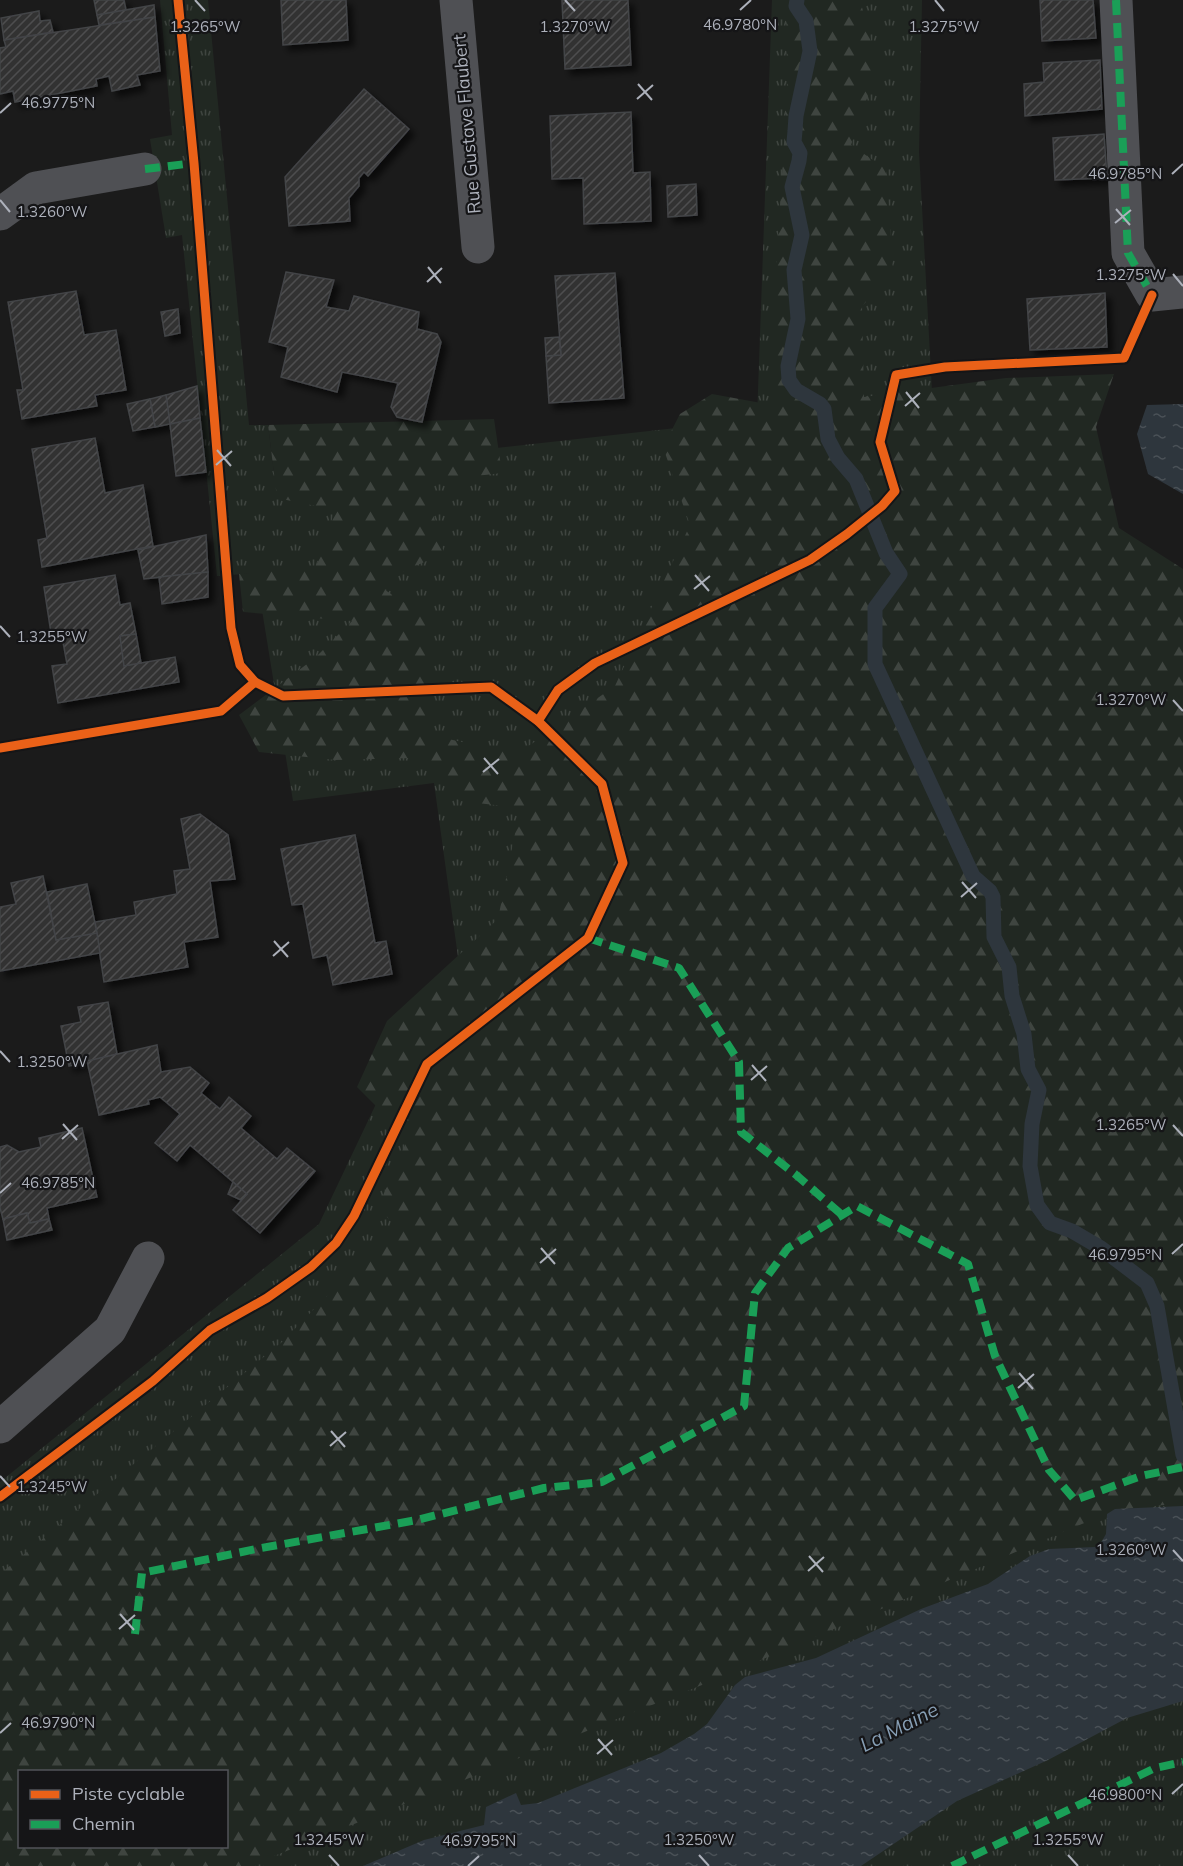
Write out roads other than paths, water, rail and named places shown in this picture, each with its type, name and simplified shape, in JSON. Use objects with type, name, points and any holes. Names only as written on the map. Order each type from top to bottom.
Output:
[{"type":"street","name":"Rue Gustave Flaubert","points":[[456,0],[478,247]]},
{"type":"street","points":[[1116,0],[1128,253],[1152,295],[1183,292]]},
{"type":"street","points":[[0,214],[36,188],[145,170]]},
{"type":"street","points":[[0,1427],[110,1330],[148,1258]]},
{"type":"water","points":[[1183,404],[1183,494],[1148,474],[1137,434],[1147,405]]},
{"type":"water","name":"La Maine","points":[[1183,1506],[1183,1701],[1127,1718],[1048,1760],[957,1801],[861,1866],[363,1866],[424,1840],[484,1825],[486,1807],[516,1793],[521,1805],[538,1803],[661,1753],[707,1724],[735,1685],[745,1677],[816,1658],[921,1609],[988,1584],[1030,1556],[1049,1549],[1095,1547],[1106,1534],[1107,1514],[1115,1509]]},
{"type":"waterway","points":[[797,0],[796,6],[806,21],[810,51],[796,116],[794,142],[800,153],[792,187],[802,235],[794,270],[798,319],[788,366],[789,380],[796,390],[820,404],[824,409],[828,439],[838,458],[856,479],[886,553],[900,574],[875,608],[875,664],[973,876],[990,891],[993,897],[994,937],[1009,967],[1012,996],[1024,1034],[1028,1069],[1039,1090],[1032,1124],[1030,1166],[1037,1205],[1050,1223],[1072,1231],[1101,1248],[1147,1283],[1157,1306],[1183,1455]]}]
